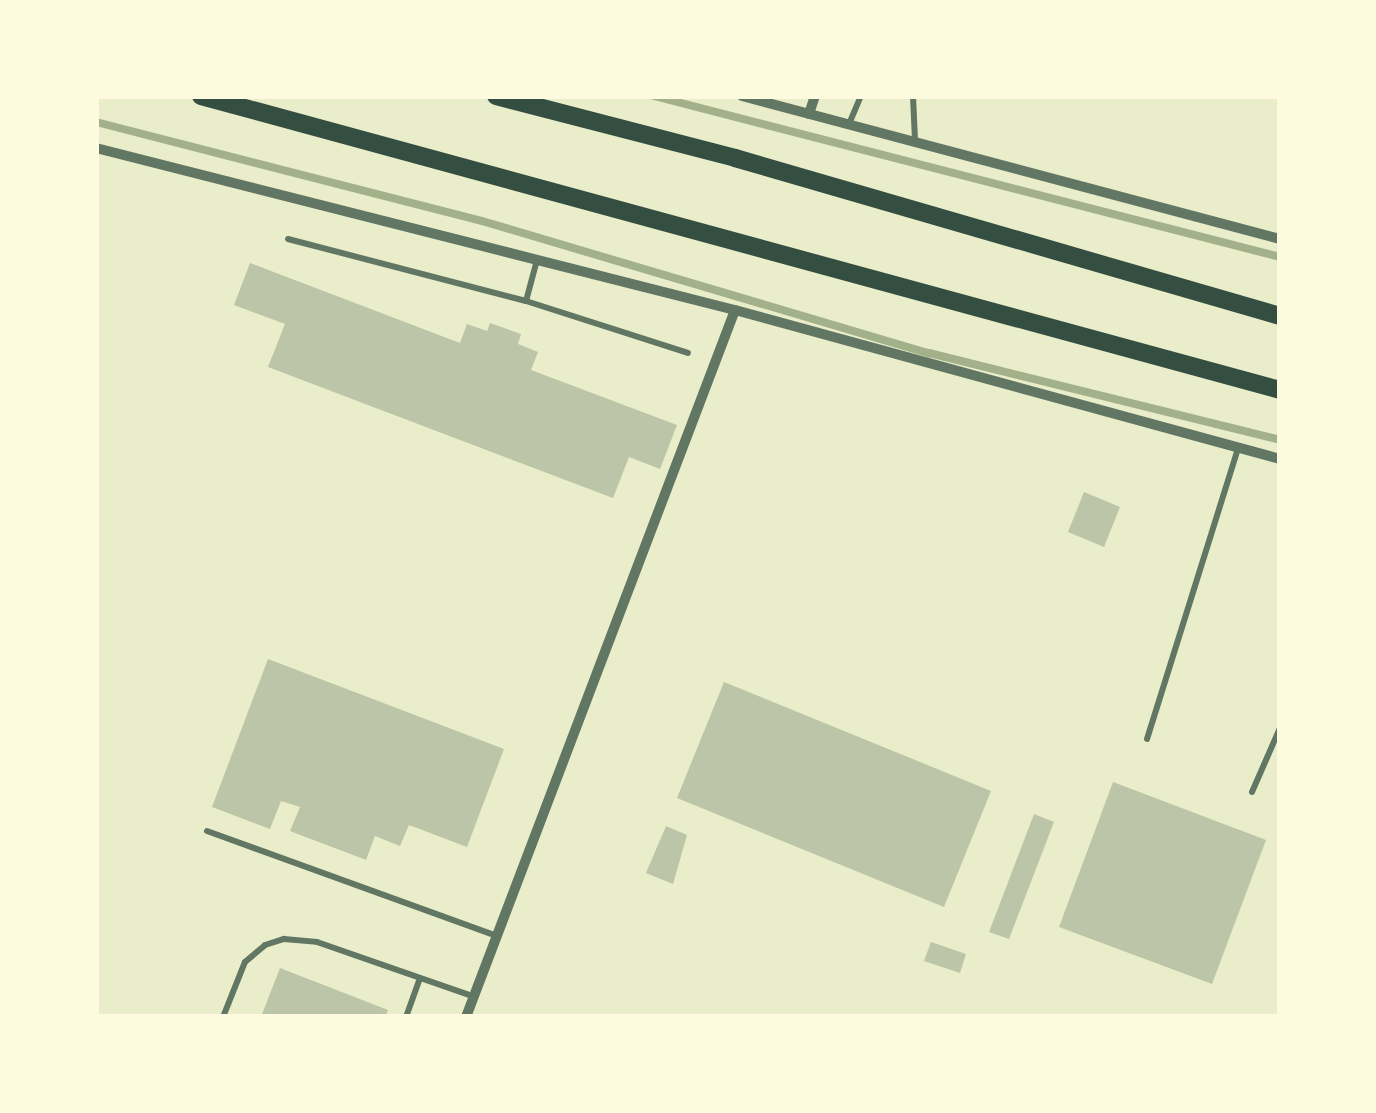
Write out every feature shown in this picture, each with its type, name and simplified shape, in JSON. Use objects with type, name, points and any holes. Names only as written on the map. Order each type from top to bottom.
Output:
[{"type":"highway","points":[[200,96],[1280,391]]},
{"type":"highway","points":[[496,96],[735,158],[1280,316]]},
{"type":"street","points":[[742,96],[1280,239]]},
{"type":"street","points":[[809,114],[814,96]]},
{"type":"street","points":[[96,148],[735,310],[1280,460]]},
{"type":"street","points":[[466,1017],[735,310]]},
{"type":"lane","points":[[848,124],[861,96]]},
{"type":"lane","points":[[914,96],[915,142]]},
{"type":"lane","points":[[288,239],[526,301],[688,353]]},
{"type":"lane","points":[[526,301],[537,260]]},
{"type":"lane","points":[[1147,739],[1238,448]]},
{"type":"lane","points":[[1252,792],[1280,728]]},
{"type":"lane","points":[[208,831],[496,936]]},
{"type":"lane","points":[[224,1017],[245,962],[265,945],[284,938],[317,942],[474,996]]},
{"type":"lane","points":[[406,1017],[420,978]]},
{"type":"building","points":[[250,263],[460,343],[467,324],[487,331],[490,323],[521,334],[518,344],[538,352],[531,370],[677,425],[660,469],[629,457],[613,498],[268,367],[285,324],[234,305]]},
{"type":"building","points":[[1084,492],[1120,507],[1104,547],[1068,532]]},
{"type":"building","points":[[268,659],[504,749],[467,847],[409,825],[400,846],[375,836],[366,860],[290,831],[300,807],[281,801],[270,829],[212,807]]},
{"type":"building","points":[[724,682],[991,791],[944,907],[677,798]]},
{"type":"building","points":[[1113,782],[1266,840],[1212,984],[1059,927]]},
{"type":"building","points":[[1034,814],[1054,822],[1009,939],[989,932]]},
{"type":"building","points":[[666,826],[687,835],[673,884],[646,873]]},
{"type":"building","points":[[931,942],[966,954],[960,973],[924,961]]},
{"type":"building","points":[[280,968],[388,1010],[385,1017],[261,1017]]},
{"type":"waterway","points":[[654,96],[1280,257]]},
{"type":"waterway","points":[[96,122],[482,221],[929,353],[1280,440]]}]
